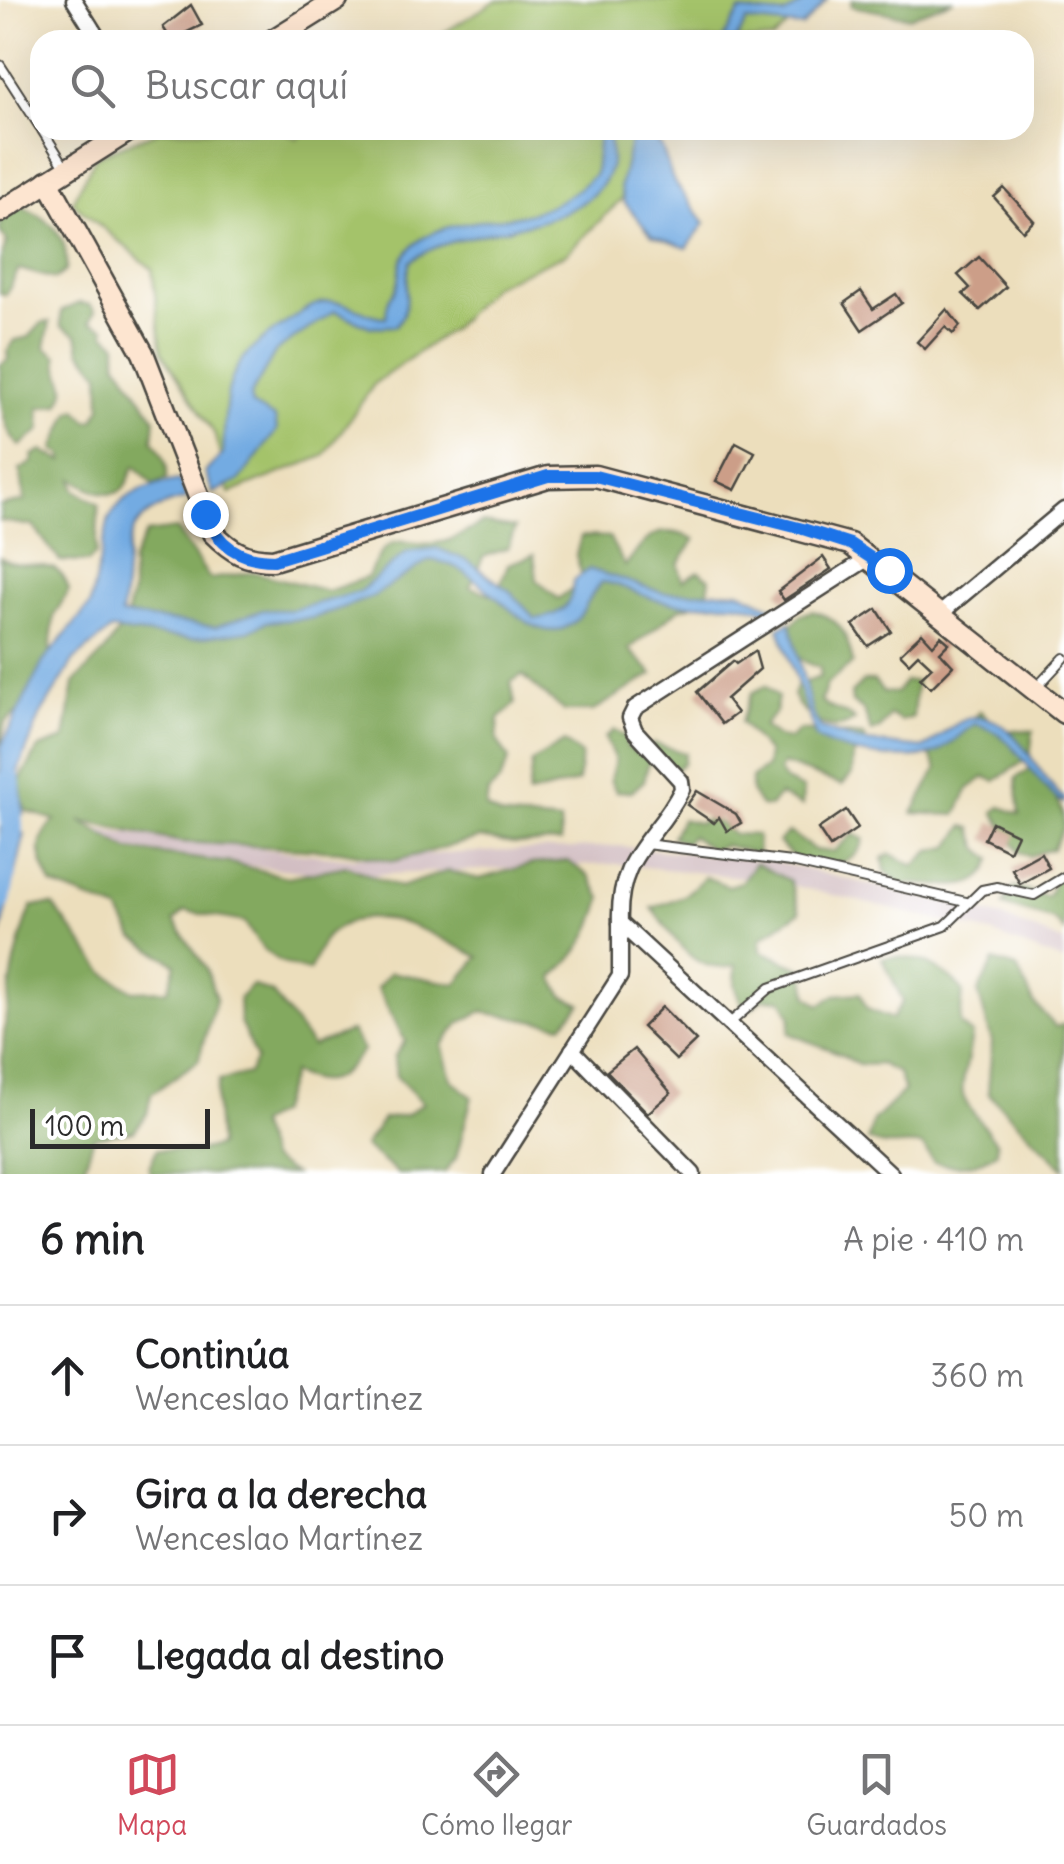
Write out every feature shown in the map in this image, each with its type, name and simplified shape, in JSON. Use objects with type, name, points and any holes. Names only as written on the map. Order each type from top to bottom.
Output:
[{"type":"main road","points":[[289,30],[337,0]]},
{"type":"main road","points":[[0,212],[114,140]]},
{"type":"main road","points":[[48,181],[143,353],[213,533],[230,550],[251,560],[274,560],[548,476],[595,476],[850,544],[1064,713]]},
{"type":"street","points":[[74,0],[93,30]]},
{"type":"street","points":[[941,613],[1064,510]]},
{"type":"street","points":[[492,1174],[620,976],[619,896],[642,843],[682,789],[681,782],[634,731],[630,718],[635,708],[870,557]]},
{"type":"street","points":[[620,923],[891,1174]]},
{"type":"street","points":[[572,1050],[693,1174]]},
{"type":"lane","points":[[0,65],[30,112]]},
{"type":"lane","points":[[48,140],[67,169]]},
{"type":"lane","points":[[1035,690],[1064,658]]},
{"type":"lane","points":[[642,843],[791,862],[966,902]]},
{"type":"lane","points":[[731,1022],[770,988],[946,926],[982,890],[997,886],[1034,895],[1064,878]]},
{"type":"shaded area","points":[[79,828],[346,858],[618,846],[776,862],[996,915],[1064,942],[1064,962],[991,933],[770,880],[615,864],[342,876],[74,846]]},
{"type":"green space","points":[[497,0],[817,0],[783,30],[448,30]]},
{"type":"green space","points":[[852,0],[954,0],[909,17],[851,6]]},
{"type":"green space","points":[[136,140],[657,140],[627,194],[566,254],[492,286],[454,327],[375,383],[324,456],[230,493],[214,433],[162,352],[152,269],[72,202],[96,156]]},
{"type":"green space","points":[[4,198],[49,223],[63,241],[66,254],[66,270],[55,279],[19,269],[6,295],[0,293],[0,261],[7,241],[0,232],[0,201]]},
{"type":"green space","points":[[79,303],[90,305],[95,311],[90,322],[105,328],[105,334],[117,344],[117,362],[155,418],[153,440],[167,472],[167,478],[154,485],[135,466],[125,487],[110,494],[97,492],[73,479],[75,490],[99,504],[96,554],[88,562],[60,561],[33,526],[0,521],[0,506],[25,501],[20,470],[33,462],[33,455],[42,451],[63,461],[63,455],[54,449],[70,412],[77,409],[88,421],[94,420],[101,407],[100,373],[80,351],[77,335],[61,326],[61,311]]},
{"type":"green space","points":[[50,322],[45,347],[57,356],[65,391],[59,404],[39,408],[41,430],[20,446],[5,421],[0,365],[8,359],[7,351],[15,340],[29,337],[42,323]]},
{"type":"green space","points":[[483,523],[515,528],[508,548],[483,557],[470,587],[496,596],[508,564],[534,555],[537,580],[558,599],[583,580],[576,555],[581,536],[609,537],[625,566],[654,535],[682,534],[695,539],[678,565],[683,580],[699,571],[710,579],[706,601],[679,609],[629,649],[653,674],[593,711],[564,711],[522,675],[511,682],[515,704],[499,719],[497,740],[509,759],[500,781],[488,792],[486,808],[500,816],[560,822],[561,842],[514,844],[480,838],[394,861],[340,851],[181,842],[80,821],[129,850],[231,863],[287,877],[347,866],[400,887],[448,871],[479,879],[532,864],[568,861],[589,876],[602,898],[584,942],[553,977],[563,996],[581,1004],[562,1025],[481,1012],[460,1023],[442,1045],[451,1079],[472,1097],[456,1158],[445,1172],[398,1174],[364,1146],[383,1119],[406,1115],[423,1103],[396,1076],[394,1057],[405,1041],[377,988],[390,972],[456,984],[479,957],[404,923],[364,919],[345,924],[327,936],[309,971],[287,965],[271,955],[245,922],[185,911],[174,921],[206,968],[216,999],[198,1061],[151,1094],[147,1114],[134,1131],[94,1137],[82,1174],[0,1174],[8,1002],[21,937],[32,906],[53,905],[105,973],[133,991],[168,990],[176,964],[134,938],[119,911],[52,885],[40,851],[43,837],[55,820],[26,811],[18,783],[39,748],[65,739],[74,683],[105,651],[125,622],[132,593],[132,561],[146,533],[176,529],[210,579],[253,572],[328,591],[368,577],[377,559],[392,543],[446,541]]},
{"type":"green space","points":[[0,557],[49,567],[64,578],[69,590],[54,616],[49,662],[28,703],[5,722],[0,748]]},
{"type":"green space","points":[[812,611],[837,623],[848,644],[853,663],[827,684],[821,701],[855,720],[846,725],[819,723],[793,695],[797,685],[820,677],[820,667],[796,654],[788,630],[800,615]]},
{"type":"green space","points":[[864,681],[874,681],[883,692],[896,693],[905,681],[916,682],[913,717],[901,721],[890,715],[880,729],[871,732],[864,711],[852,702],[851,693]]},
{"type":"green space","points":[[766,686],[778,697],[775,713],[763,726],[778,737],[790,739],[799,730],[863,736],[866,741],[853,756],[852,774],[842,785],[783,764],[779,771],[785,781],[803,789],[802,806],[779,795],[770,807],[761,806],[751,792],[751,778],[766,767],[768,753],[741,722],[752,693]]},
{"type":"green space","points":[[980,711],[1002,730],[1033,731],[1030,757],[995,781],[985,777],[969,788],[956,815],[913,813],[937,769],[927,749],[938,738],[956,737]]},
{"type":"green space","points":[[614,730],[625,736],[627,747],[648,760],[653,743],[685,753],[683,763],[672,773],[649,761],[644,781],[631,792],[616,791],[610,780],[615,760],[605,738]]},
{"type":"green space","points":[[564,742],[581,755],[578,782],[528,795],[532,762]]},
{"type":"green space","points":[[1031,769],[1054,792],[1064,826],[1053,849],[1029,856],[1019,852],[994,812],[1001,807],[1020,814],[1016,778]]},
{"type":"green space","points":[[712,818],[733,834],[757,835],[758,854],[724,845],[712,850],[691,836],[685,843],[672,837],[681,819],[699,823]]},
{"type":"green space","points":[[964,826],[972,828],[979,848],[992,859],[977,880],[952,886],[901,885],[885,871],[883,858],[891,854],[914,866],[930,851],[950,847]]},
{"type":"green space","points":[[789,832],[815,850],[833,852],[853,834],[864,839],[860,849],[846,861],[798,862],[778,842]]},
{"type":"green space","points":[[755,863],[790,881],[800,912],[761,938],[761,951],[804,969],[808,996],[820,1005],[835,995],[860,993],[867,1009],[892,1019],[903,1001],[882,958],[927,963],[963,991],[960,1024],[972,1034],[963,1093],[997,1143],[997,1152],[975,1163],[950,1165],[933,1162],[923,1146],[882,1145],[868,1140],[873,1121],[904,1091],[898,1073],[880,1064],[858,1065],[789,1033],[791,1016],[782,999],[762,999],[751,1009],[742,1006],[735,985],[736,965],[708,966],[697,960],[677,942],[652,908],[684,896],[705,877],[728,886],[741,882]]},
{"type":"green space","points":[[1064,875],[1064,931],[1054,920],[1003,905],[1014,887],[1048,897],[1055,879]]},
{"type":"green space","points":[[994,961],[1017,968],[1034,1003],[1056,1027],[1064,1024],[1064,1169],[988,1093],[992,1042],[978,992]]},
{"type":"green space","points":[[252,985],[272,993],[312,1046],[351,1031],[363,1050],[333,1079],[316,1081],[292,1073],[278,1113],[258,1124],[270,1159],[293,1174],[151,1174],[149,1167],[157,1149],[195,1152],[218,1146],[219,1081],[248,1074],[256,1059],[240,1022],[239,998]]},
{"type":"water","points":[[808,0],[827,0],[802,27],[747,21],[742,30],[728,30],[740,11],[784,15]]},
{"type":"water","points":[[598,140],[609,140],[610,168],[597,190],[577,206],[521,226],[460,240],[411,261],[406,303],[395,326],[370,327],[335,311],[276,351],[250,396],[252,405],[275,418],[277,430],[239,481],[213,493],[205,472],[223,454],[232,378],[239,364],[265,338],[321,303],[341,303],[386,317],[402,261],[416,243],[443,229],[531,213],[561,200],[595,174]]},
{"type":"water","points":[[631,140],[656,140],[673,180],[705,223],[687,248],[652,236],[624,202],[620,187]]},
{"type":"water","points":[[179,480],[187,499],[162,506],[135,527],[127,556],[121,615],[215,627],[263,610],[292,610],[359,592],[407,552],[437,548],[468,561],[511,592],[535,619],[563,609],[573,581],[589,569],[664,593],[739,591],[775,608],[769,613],[740,604],[676,604],[602,582],[575,621],[558,630],[541,629],[469,575],[449,564],[429,560],[372,597],[313,618],[266,622],[248,631],[190,639],[111,630],[74,660],[41,714],[18,771],[24,814],[0,808],[0,748],[43,662],[90,605],[109,518],[123,501],[139,491]]},
{"type":"water","points":[[790,622],[812,713],[821,728],[857,741],[924,748],[965,720],[987,718],[1013,734],[1064,803],[1041,783],[1002,737],[975,724],[941,751],[908,758],[858,753],[816,738],[779,628]]},
{"type":"water","points":[[0,827],[25,834],[0,938]]},
{"type":"building","points":[[191,5],[202,25],[192,30],[163,27]]},
{"type":"building","points":[[1004,188],[1034,221],[1023,231],[994,197]]},
{"type":"building","points":[[979,257],[1006,287],[980,310],[963,294],[970,288],[958,275]]},
{"type":"building","points":[[861,291],[873,309],[896,294],[902,303],[862,330],[844,303]]},
{"type":"building","points":[[947,309],[960,326],[953,334],[945,327],[925,349],[917,342]]},
{"type":"building","points":[[736,442],[755,452],[735,490],[716,481]]},
{"type":"building","points":[[823,557],[831,569],[784,600],[778,591]]},
{"type":"building","points":[[877,609],[891,631],[868,646],[853,625]]},
{"type":"building","points":[[922,633],[933,645],[941,636],[949,643],[940,652],[953,666],[931,688],[920,678],[932,667],[918,654],[909,663],[900,654]]},
{"type":"building","points":[[755,651],[760,669],[726,699],[737,713],[722,724],[697,692],[733,661],[736,664]]},
{"type":"building","points":[[697,791],[736,814],[741,823],[727,831],[719,817],[714,823],[687,805]]},
{"type":"building","points":[[846,810],[858,828],[830,847],[818,829]]},
{"type":"building","points":[[992,822],[1017,834],[1009,851],[984,839]]},
{"type":"building","points":[[1041,853],[1049,868],[1020,884],[1012,869]]},
{"type":"building","points":[[662,1007],[696,1041],[676,1060],[642,1027]]},
{"type":"building","points":[[634,1049],[671,1093],[648,1113],[607,1071]]},
{"type":"waterway","points":[[0,900],[12,829],[9,780]]},
{"type":"route","points":[[205,514],[213,533],[230,550],[251,560],[274,560],[548,476],[595,476],[850,544],[889,570]]}]
